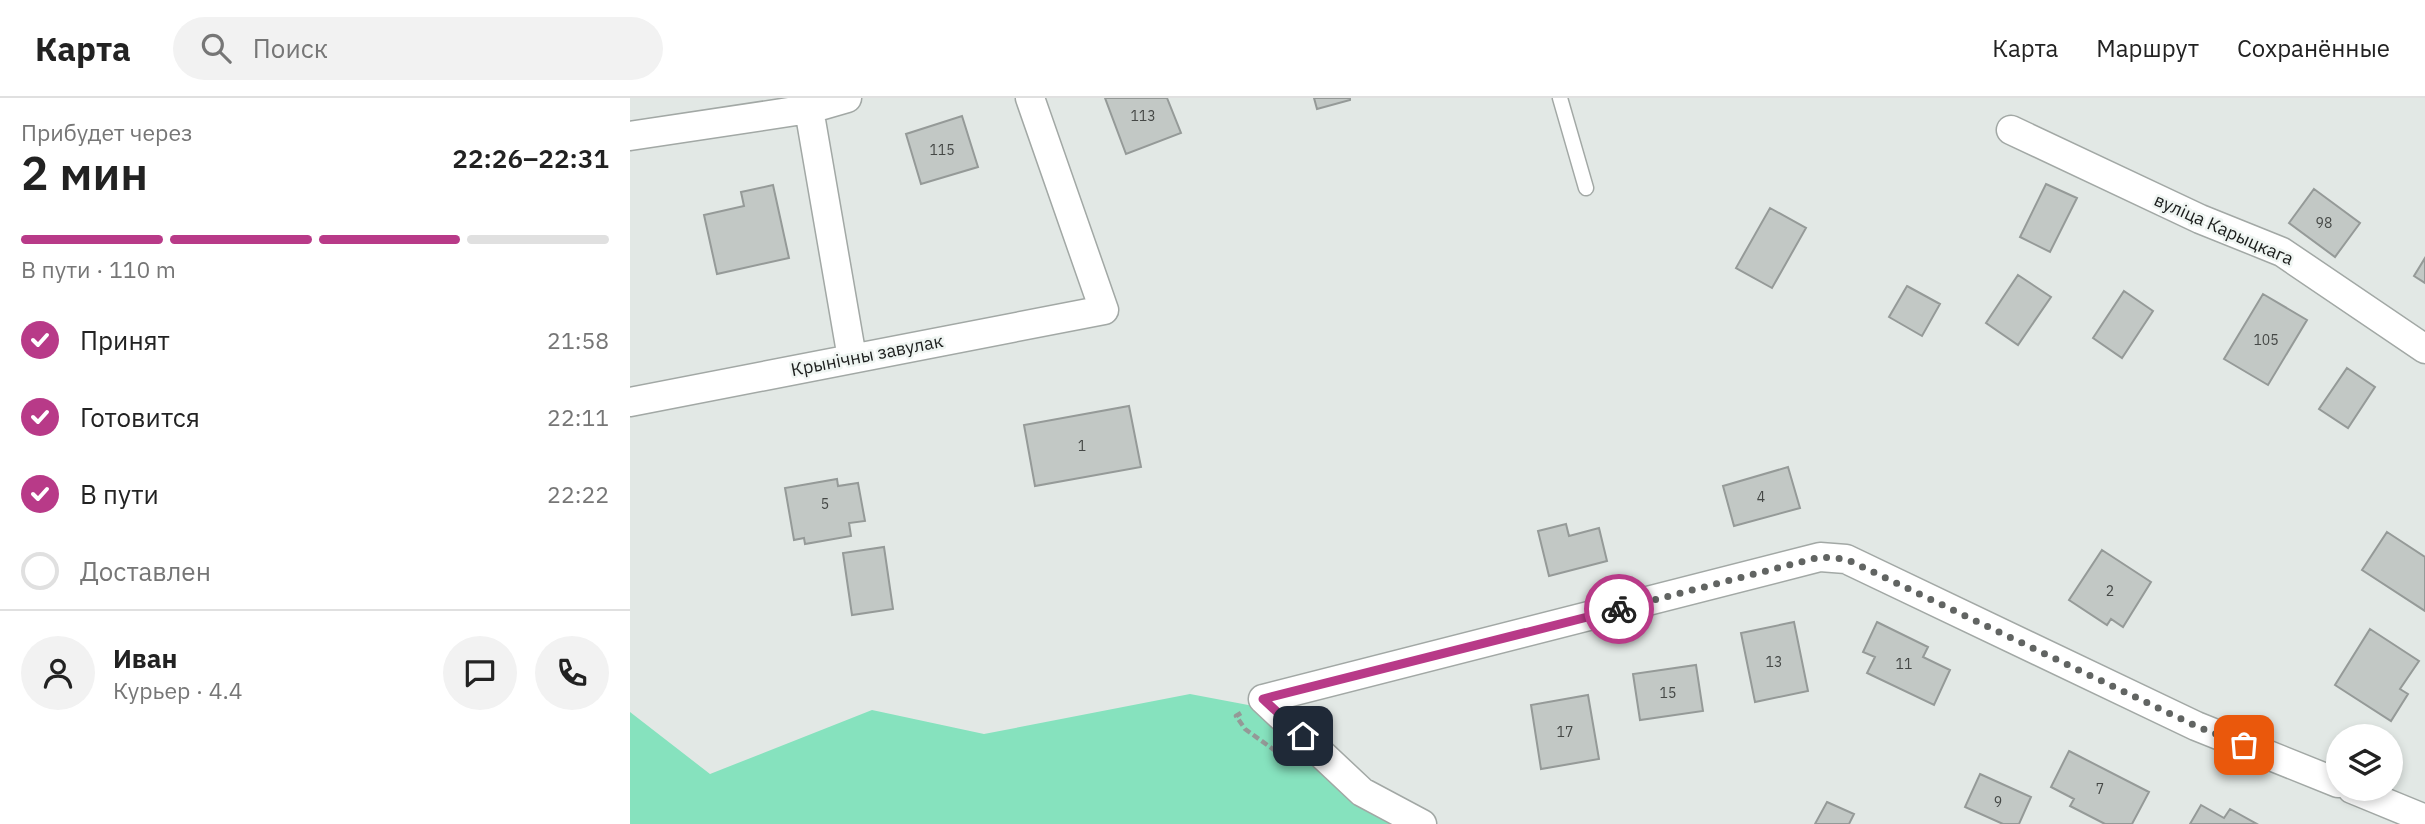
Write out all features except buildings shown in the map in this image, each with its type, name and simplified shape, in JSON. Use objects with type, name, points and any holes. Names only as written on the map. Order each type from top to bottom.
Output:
[{"type":"street","points":[[630,136],[809,109],[847,98]]},
{"type":"street","name":"Крынічны завулак","points":[[630,402],[1104,310],[1030,98]]},
{"type":"street","points":[[809,109],[852,358]]},
{"type":"street","name":"вуліца Карыцкага","points":[[2011,130],[2200,219],[2282,251],[2425,349]]},
{"type":"street","points":[[1422,824],[1362,792],[1263,699],[1820,557],[1846,559],[2196,726],[2326,778]]},
{"type":"street","points":[[2381,801],[2425,819]]},
{"type":"lane","points":[[1560,98],[1586,188]]},
{"type":"green space","points":[[1190,694],[1291,713],[1414,824],[630,824],[630,712],[710,774],[872,710],[984,734]]},
{"type":"way so far","points":[[1619,609],[1820,557],[1846,559],[2196,726],[2244,745]]},
{"type":"route","points":[[1303,736],[1263,699],[1619,609]]}]
